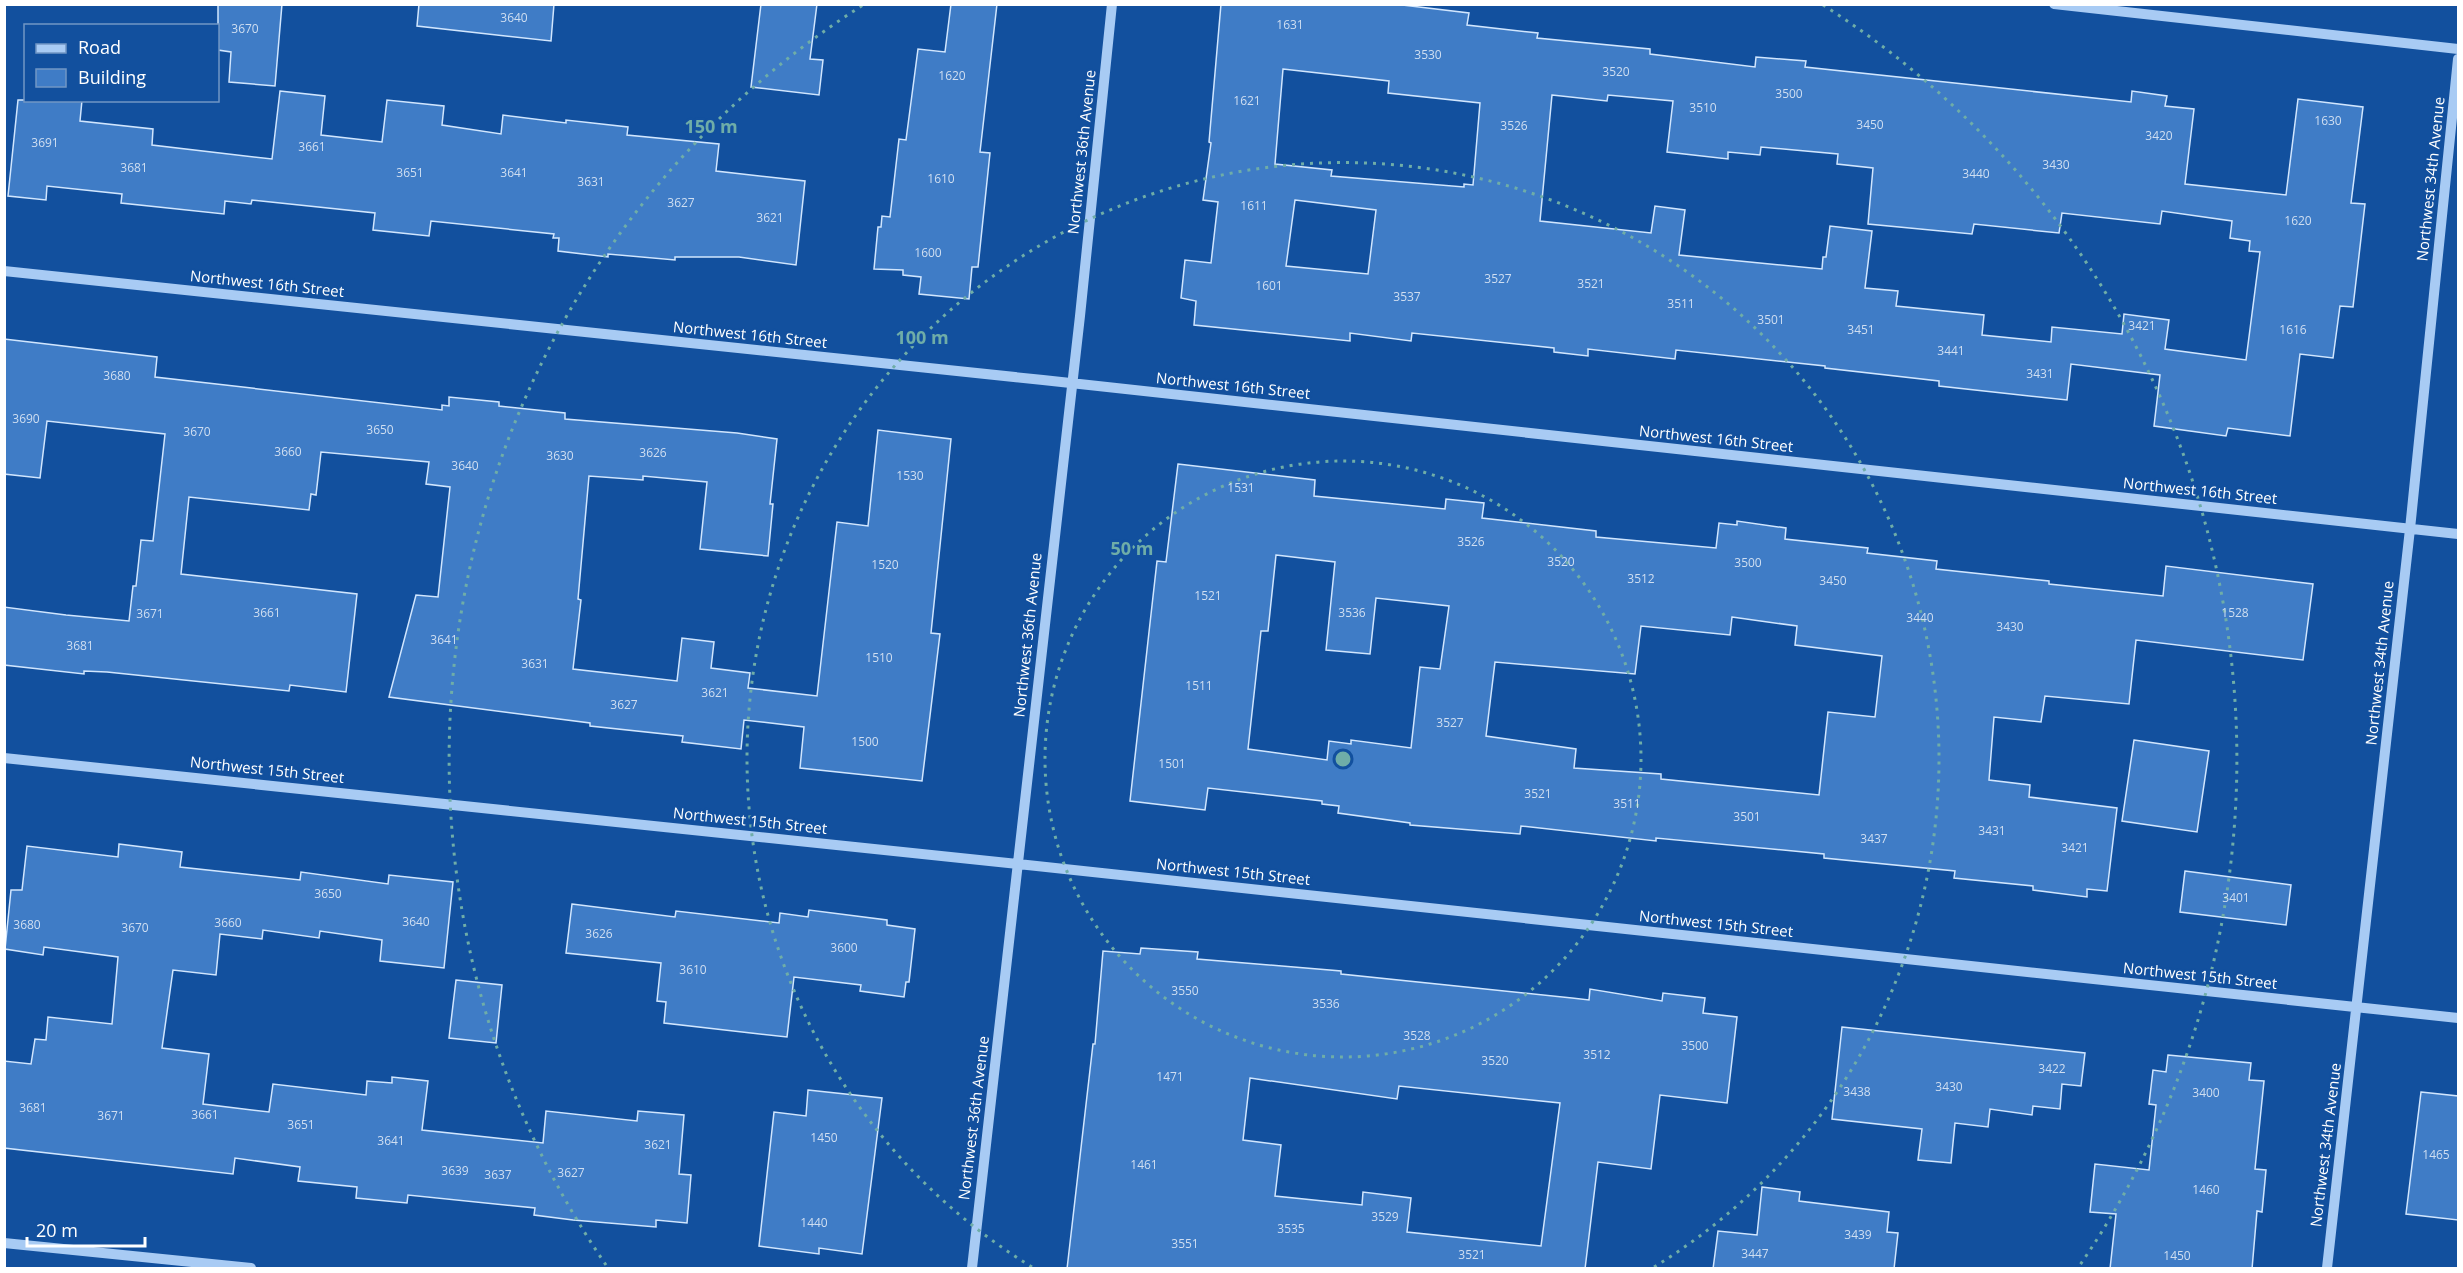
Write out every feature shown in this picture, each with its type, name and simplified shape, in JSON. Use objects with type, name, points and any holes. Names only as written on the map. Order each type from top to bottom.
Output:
[{"type":"street","name":"Northwest 36th Avenue","points":[[972,1269],[1112,4]]},
{"type":"street","points":[[2054,4],[2458,49]]},
{"type":"street","name":"Northwest 34th Avenue","points":[[2327,1269],[2410,529],[2458,59]]},
{"type":"street","name":"Northwest 16th Street","points":[[4,271],[2458,534]]},
{"type":"street","name":"Northwest 15th Street","points":[[4,758],[2458,1018]]},
{"type":"street","points":[[4,1243],[251,1269]]},
{"type":"building","points":[[218,4],[282,4],[275,86],[229,82],[231,52],[219,50]]},
{"type":"building","points":[[419,4],[554,4],[551,41],[417,26]]},
{"type":"building","points":[[761,4],[817,4],[810,59],[823,60],[819,95],[751,87]]},
{"type":"building","points":[[951,4],[997,4],[980,152],[990,153],[978,267],[972,267],[969,299],[919,294],[921,277],[903,275],[903,270],[874,269],[878,227],[881,227],[882,216],[890,217],[899,139],[906,140],[918,49],[945,52]]},
{"type":"building","points":[[1221,4],[1394,4],[1469,13],[1467,25],[1538,33],[1537,38],[1650,49],[1650,54],[1755,67],[1756,57],[1806,61],[1805,67],[2131,102],[2132,91],[2167,96],[2165,106],[2194,109],[2185,184],[2286,195],[2298,99],[2363,107],[2351,203],[2365,204],[2353,307],[2340,306],[2333,358],[2300,354],[2290,436],[2228,428],[2226,436],[2154,426],[2160,375],[2071,364],[2067,400],[1939,386],[1939,381],[1825,368],[1825,366],[1676,350],[1675,359],[1588,349],[1588,356],[1554,352],[1554,348],[1412,333],[1411,341],[1350,333],[1350,341],[1194,325],[1196,301],[1181,298],[1185,260],[1211,263],[1218,202],[1203,200],[1211,143],[1209,142]],"holes":[[[1283,69],[1389,81],[1388,93],[1480,103],[1473,185],[1464,184],[1464,187],[1331,176],[1332,170],[1275,164]],[[1552,95],[1607,101],[1608,95],[1673,101],[1667,152],[1728,159],[1728,152],[1760,155],[1761,147],[1838,154],[1837,164],[1873,168],[1868,224],[1972,234],[1974,224],[2059,233],[2062,213],[2160,224],[2162,211],[2232,221],[2230,238],[2250,241],[2249,251],[2260,252],[2246,360],[2165,349],[2169,320],[2124,314],[2122,334],[2052,327],[2051,342],[1982,335],[1984,315],[1896,306],[1898,291],[1865,288],[1872,231],[1830,226],[1822,269],[1679,255],[1685,210],[1655,206],[1651,233],[1540,221]],[[1295,200],[1376,210],[1368,274],[1286,266]]]},
{"type":"building","points":[[280,91],[325,96],[321,135],[382,142],[387,100],[444,106],[442,125],[501,134],[503,115],[566,123],[566,120],[628,127],[627,135],[719,144],[716,171],[805,181],[796,265],[739,257],[675,257],[675,260],[608,254],[608,257],[558,251],[559,238],[553,238],[554,234],[431,221],[429,236],[373,230],[375,213],[252,200],[251,204],[225,201],[224,214],[121,203],[122,194],[47,186],[46,200],[8,196],[18,100],[24,100],[24,102],[82,102],[80,121],[153,129],[152,145],[272,159]]},
{"type":"building","points":[[4,339],[157,357],[155,377],[442,410],[442,405],[449,406],[449,397],[499,402],[499,406],[565,413],[565,419],[737,433],[777,439],[770,504],[773,504],[768,556],[700,549],[707,482],[643,476],[643,480],[589,476],[578,599],[581,600],[573,669],[677,681],[682,638],[714,642],[711,668],[750,673],[748,688],[817,696],[837,522],[868,526],[878,430],[951,439],[931,633],[940,634],[922,781],[800,768],[804,727],[744,720],[741,749],[682,742],[683,736],[590,726],[590,723],[389,697],[416,595],[438,597],[450,487],[426,484],[429,462],[321,452],[316,495],[311,494],[309,510],[189,497],[181,574],[357,594],[346,692],[290,685],[289,691],[107,672],[84,671],[84,674],[4,665],[4,607],[129,621],[141,540],[153,541],[165,434],[47,421],[40,478],[4,474]]},
{"type":"building","points":[[1178,464],[1315,480],[1314,496],[1445,509],[1446,499],[1484,503],[1482,518],[1596,531],[1596,537],[1716,548],[1719,523],[1737,525],[1737,521],[1786,528],[1785,539],[1868,548],[1867,553],[1937,561],[1936,569],[2049,581],[2049,584],[2163,596],[2166,566],[2313,584],[2303,660],[2136,640],[2129,704],[2045,696],[2041,722],[1994,717],[1989,780],[2030,785],[2029,797],[2117,808],[2107,891],[2087,889],[2087,897],[2033,890],[2033,886],[1954,878],[1955,871],[1824,858],[1824,854],[1656,838],[1656,841],[1521,826],[1520,834],[1410,825],[1410,823],[1338,813],[1339,806],[1322,804],[1322,801],[1208,788],[1205,810],[1130,801],[1157,561],[1166,562]],"holes":[[[1276,555],[1335,562],[1326,650],[1370,654],[1376,598],[1449,606],[1440,669],[1420,667],[1411,748],[1351,740],[1351,744],[1329,741],[1327,760],[1248,749],[1261,631],[1268,631]],[[1732,617],[1797,626],[1795,645],[1882,656],[1875,717],[1828,712],[1819,795],[1661,779],[1661,774],[1574,768],[1576,749],[1486,736],[1495,662],[1635,674],[1641,626],[1730,635]]]},
{"type":"building","points":[[2134,740],[2209,751],[2197,832],[2122,821]]},
{"type":"building","points":[[119,844],[182,852],[180,867],[300,880],[301,872],[388,884],[389,875],[453,882],[444,968],[380,961],[382,940],[320,931],[319,938],[263,930],[262,939],[220,934],[216,975],[173,970],[162,1048],[209,1054],[203,1104],[269,1112],[273,1084],[366,1095],[367,1081],[392,1083],[392,1077],[428,1081],[422,1130],[543,1143],[546,1111],[637,1121],[638,1111],[684,1115],[679,1174],[691,1175],[687,1223],[656,1220],[656,1227],[573,1220],[534,1215],[535,1208],[408,1195],[407,1203],[356,1198],[357,1187],[298,1181],[300,1167],[235,1158],[233,1174],[4,1148],[4,1061],[31,1064],[35,1039],[46,1040],[48,1017],[112,1024],[118,957],[44,947],[43,955],[5,949],[11,890],[22,890],[27,846],[118,857]]},
{"type":"building","points":[[2185,871],[2291,885],[2286,925],[2180,912]]},
{"type":"building","points":[[572,904],[675,917],[676,911],[779,923],[780,913],[808,917],[809,910],[887,920],[887,925],[915,929],[909,982],[906,982],[904,997],[860,991],[861,985],[794,977],[787,1037],[664,1023],[666,1002],[657,1001],[661,963],[566,953]]},
{"type":"building","points":[[1141,948],[1198,952],[1197,959],[1341,971],[1341,974],[1589,1000],[1590,989],[1662,1001],[1663,993],[1705,998],[1703,1013],[1737,1017],[1727,1103],[1660,1095],[1651,1169],[1598,1162],[1585,1269],[1067,1269],[1093,1044],[1095,1044],[1103,951],[1140,954]],"holes":[[[1250,1078],[1397,1099],[1399,1086],[1560,1103],[1541,1246],[1407,1232],[1411,1198],[1363,1192],[1362,1205],[1275,1196],[1281,1145],[1243,1140]]]},
{"type":"building","points":[[456,980],[502,985],[496,1043],[449,1038]]},
{"type":"building","points":[[1842,1027],[2085,1053],[2081,1086],[2062,1084],[2060,1109],[2033,1106],[2032,1115],[1990,1109],[1988,1127],[1955,1123],[1951,1163],[1918,1160],[1922,1129],[1832,1119]]},
{"type":"building","points":[[2168,1055],[2251,1063],[2249,1080],[2264,1081],[2255,1169],[2266,1170],[2262,1212],[2257,1211],[2252,1269],[2110,1269],[2116,1214],[2090,1212],[2095,1164],[2149,1170],[2156,1105],[2149,1104],[2153,1070],[2166,1072]]},
{"type":"building","points":[[808,1090],[882,1098],[862,1254],[819,1248],[819,1254],[759,1246],[774,1112],[806,1116]]},
{"type":"building","points":[[2421,1092],[2458,1096],[2458,1220],[2406,1214]]},
{"type":"building","points":[[1762,1187],[1800,1192],[1799,1201],[1889,1212],[1887,1232],[1898,1233],[1894,1269],[1713,1269],[1718,1231],[1757,1235]]}]
